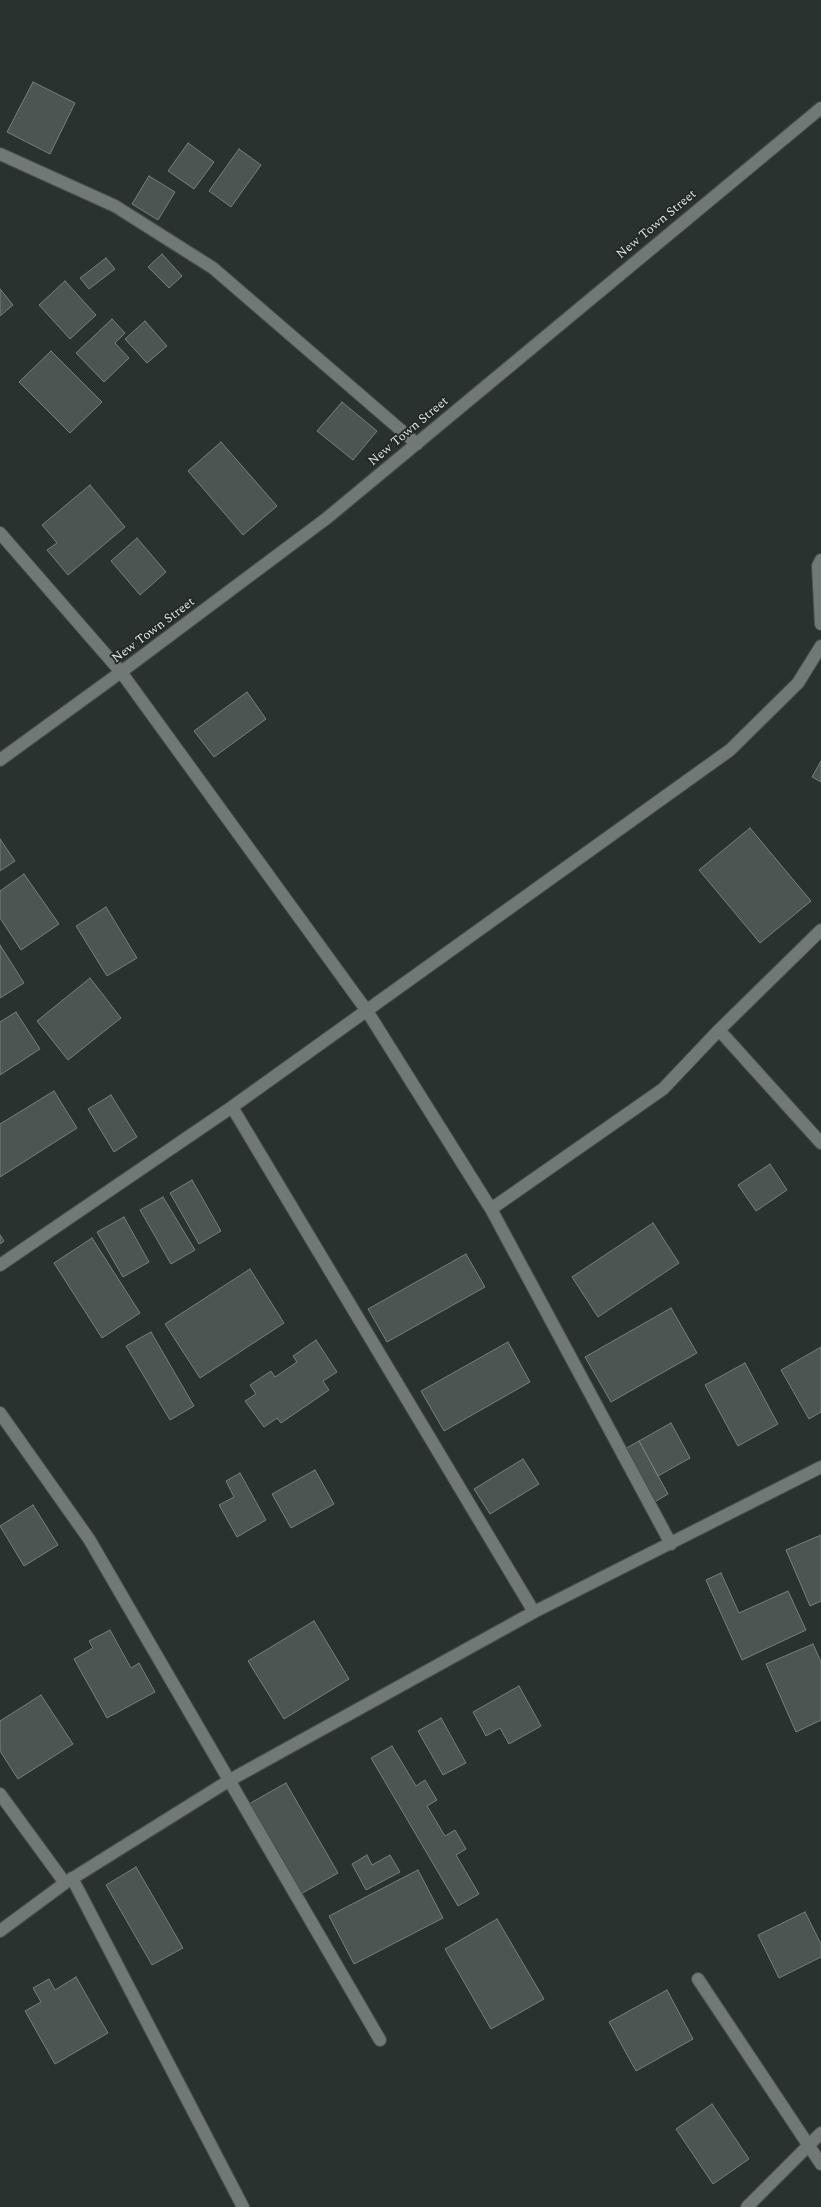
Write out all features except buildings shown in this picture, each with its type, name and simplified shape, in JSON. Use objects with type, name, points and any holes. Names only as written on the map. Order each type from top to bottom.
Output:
[{"type":"street","name":"New Town Street","points":[[0,760],[122,672],[328,518],[821,108]]},
{"type":"street","points":[[0,154],[115,206],[213,268],[417,444]]},
{"type":"street","points":[[0,533],[122,672],[367,1011],[490,1208],[671,1544]]},
{"type":"street","points":[[821,560],[818,566],[821,624]]},
{"type":"street","points":[[0,1265],[232,1107],[730,750],[798,683],[821,646]]},
{"type":"street","points":[[490,1208],[663,1089],[719,1030],[821,930]]},
{"type":"street","points":[[719,1030],[821,1143]]},
{"type":"street","points":[[232,1107],[534,1612]]},
{"type":"street","points":[[0,1414],[89,1539],[380,2040]]},
{"type":"street","points":[[0,1931],[69,1880],[230,1780],[534,1612],[821,1467]]},
{"type":"street","points":[[0,1794],[69,1880],[243,2207]]},
{"type":"street","points":[[698,1979],[821,2164]]},
{"type":"street","points":[[747,2207],[821,2133]]}]
